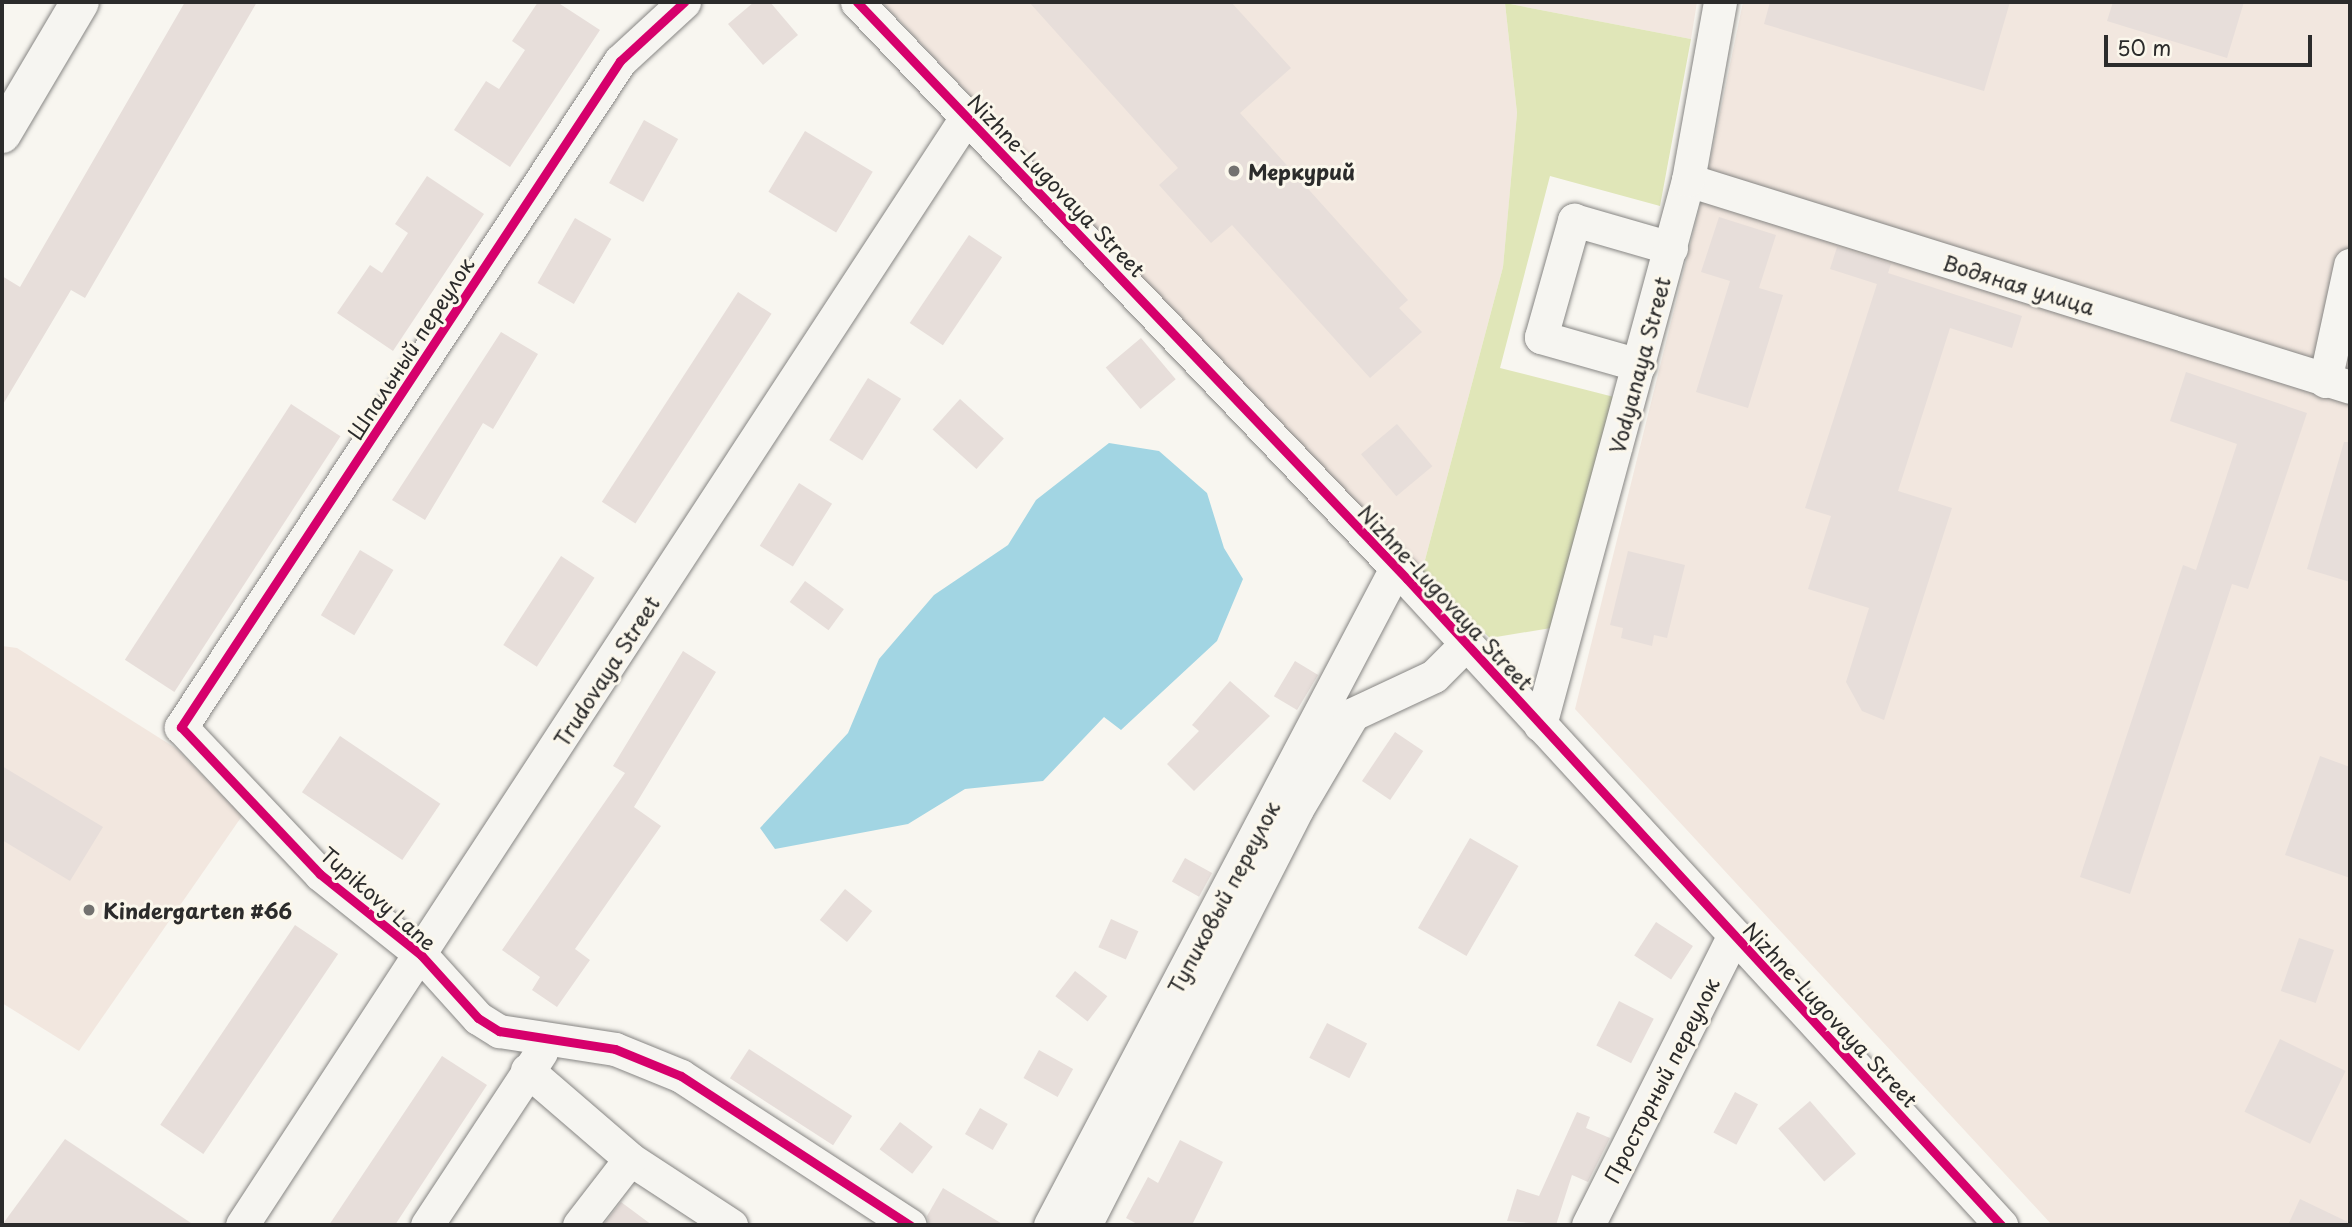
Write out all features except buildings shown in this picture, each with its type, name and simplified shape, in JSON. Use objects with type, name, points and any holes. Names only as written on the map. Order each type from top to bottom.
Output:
[{"type":"main road","points":[[2,134],[80,2]]},
{"type":"street","name":"Шпальный переулок","points":[[181,727],[620,61],[684,2]]},
{"type":"street","name":"Nizhne-Lugovaya Street","points":[[857,2],[1396,568],[2001,1225]]},
{"type":"street","name":"Vodyanaya Street","points":[[1540,725],[1688,180],[1720,2]]},
{"type":"street","name":"Trudovaya Street","points":[[242,1225],[967,116]]},
{"type":"street","name":"Водяная улица","points":[[1688,180],[2338,384]]},
{"type":"street","points":[[1639,365],[1541,337],[1574,220],[1671,248]]},
{"type":"street","points":[[2338,384],[2350,265]]},
{"type":"street","name":"Тупиковый переулок","points":[[1050,1225],[1396,568]]},
{"type":"street","name":"Тупиковый переулок","points":[[1086,1225],[1297,809],[1353,715],[1434,676],[1466,644]]},
{"type":"street","name":"Tupikovy Lane","points":[[181,727],[320,874],[421,954],[478,1018],[499,1031],[615,1048],[681,1076],[910,1225]]},
{"type":"street","name":"Просторный переулок","points":[[1588,1225],[1734,935]]},
{"type":"street","points":[[427,1225],[527,1070],[552,1037]]},
{"type":"street","points":[[527,1070],[630,1159],[731,1225]]},
{"type":"street","points":[[579,1225],[630,1159]]},
{"type":"shaded area","points":[[882,2],[1697,2],[1691,39],[1505,3],[1517,113],[1503,267],[1421,575]]},
{"type":"shaded area","points":[[1743,2],[2350,2],[2350,1225],[2052,1225],[1575,709],[1705,185]]},
{"type":"shaded area","name":"Kindergarten #66","points":[[2,646],[17,648],[177,749],[242,816],[79,1051],[2,1003]]},
{"type":"green space","points":[[1505,3],[1691,39],[1660,206],[1550,176],[1500,368],[1614,397],[1551,628],[1490,638],[1421,575],[1503,267],[1517,113]]},
{"type":"water","points":[[1109,443],[1159,451],[1207,493],[1224,548],[1243,579],[1217,641],[1121,730],[1104,717],[1043,781],[965,789],[908,824],[775,849],[760,828],[848,733],[879,659],[934,595],[1008,545],[1036,500]]},
{"type":"cycle path","points":[[684,2],[620,61],[181,727],[320,874],[421,955],[478,1018],[499,1031],[615,1049],[681,1076],[910,1225]]},
{"type":"cycle path","points":[[857,2],[1407,579],[2001,1225]]},
{"type":"place","name":"Меркурий","points":[[1234,171]]},
{"type":"place","name":"Kindergarten #66","points":[[89,910]]}]
